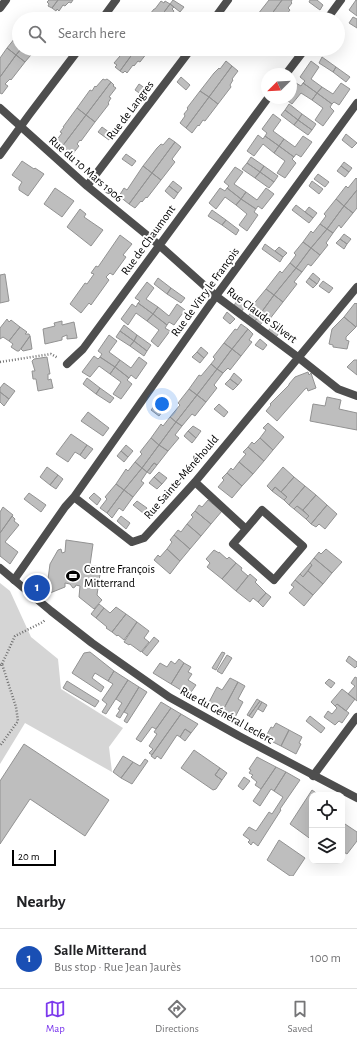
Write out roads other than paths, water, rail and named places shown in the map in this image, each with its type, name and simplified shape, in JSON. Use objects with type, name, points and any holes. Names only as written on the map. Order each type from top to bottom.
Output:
[{"type":"street","points":[[0,8],[6,0]]},
{"type":"street","points":[[107,12],[116,0]]},
{"type":"street","points":[[219,12],[228,0]]},
{"type":"street","points":[[333,12],[342,0]]},
{"type":"street","points":[[0,155],[74,56]]},
{"type":"street","name":"Rue de Langres","points":[[87,186],[186,56]]},
{"type":"street","points":[[291,68],[300,56]]},
{"type":"street","name":"Rue de Vitry le François","points":[[74,497],[216,296],[357,103]]},
{"type":"street","name":"Rue de Chaumont","points":[[66,364],[83,349],[158,245],[264,104]]},
{"type":"street","name":"Rue du 10 Mars 1906","points":[[0,108],[87,186],[158,245]]},
{"type":"street","name":"Rue Claude Silvert","points":[[158,245],[216,296],[338,389],[357,396]]},
{"type":"street","name":"Rue Sainte-Ménéhould","points":[[74,497],[132,542],[144,538],[195,482],[357,287]]},
{"type":"street","points":[[195,482],[246,529]]},
{"type":"street","points":[[14,580],[74,497]]},
{"type":"street","points":[[262,510],[303,546],[274,580],[233,544],[246,529],[262,510]]},
{"type":"street","name":"Rue du Général Leclerc","points":[[0,568],[92,643],[169,697],[357,798]]},
{"type":"street","points":[[314,776],[357,717]]},
{"type":"place","name":"Centre François Mitterrand","points":[[73,576]]},
{"type":"place","name":"Salle Mitterand","points":[[37,588]]}]
